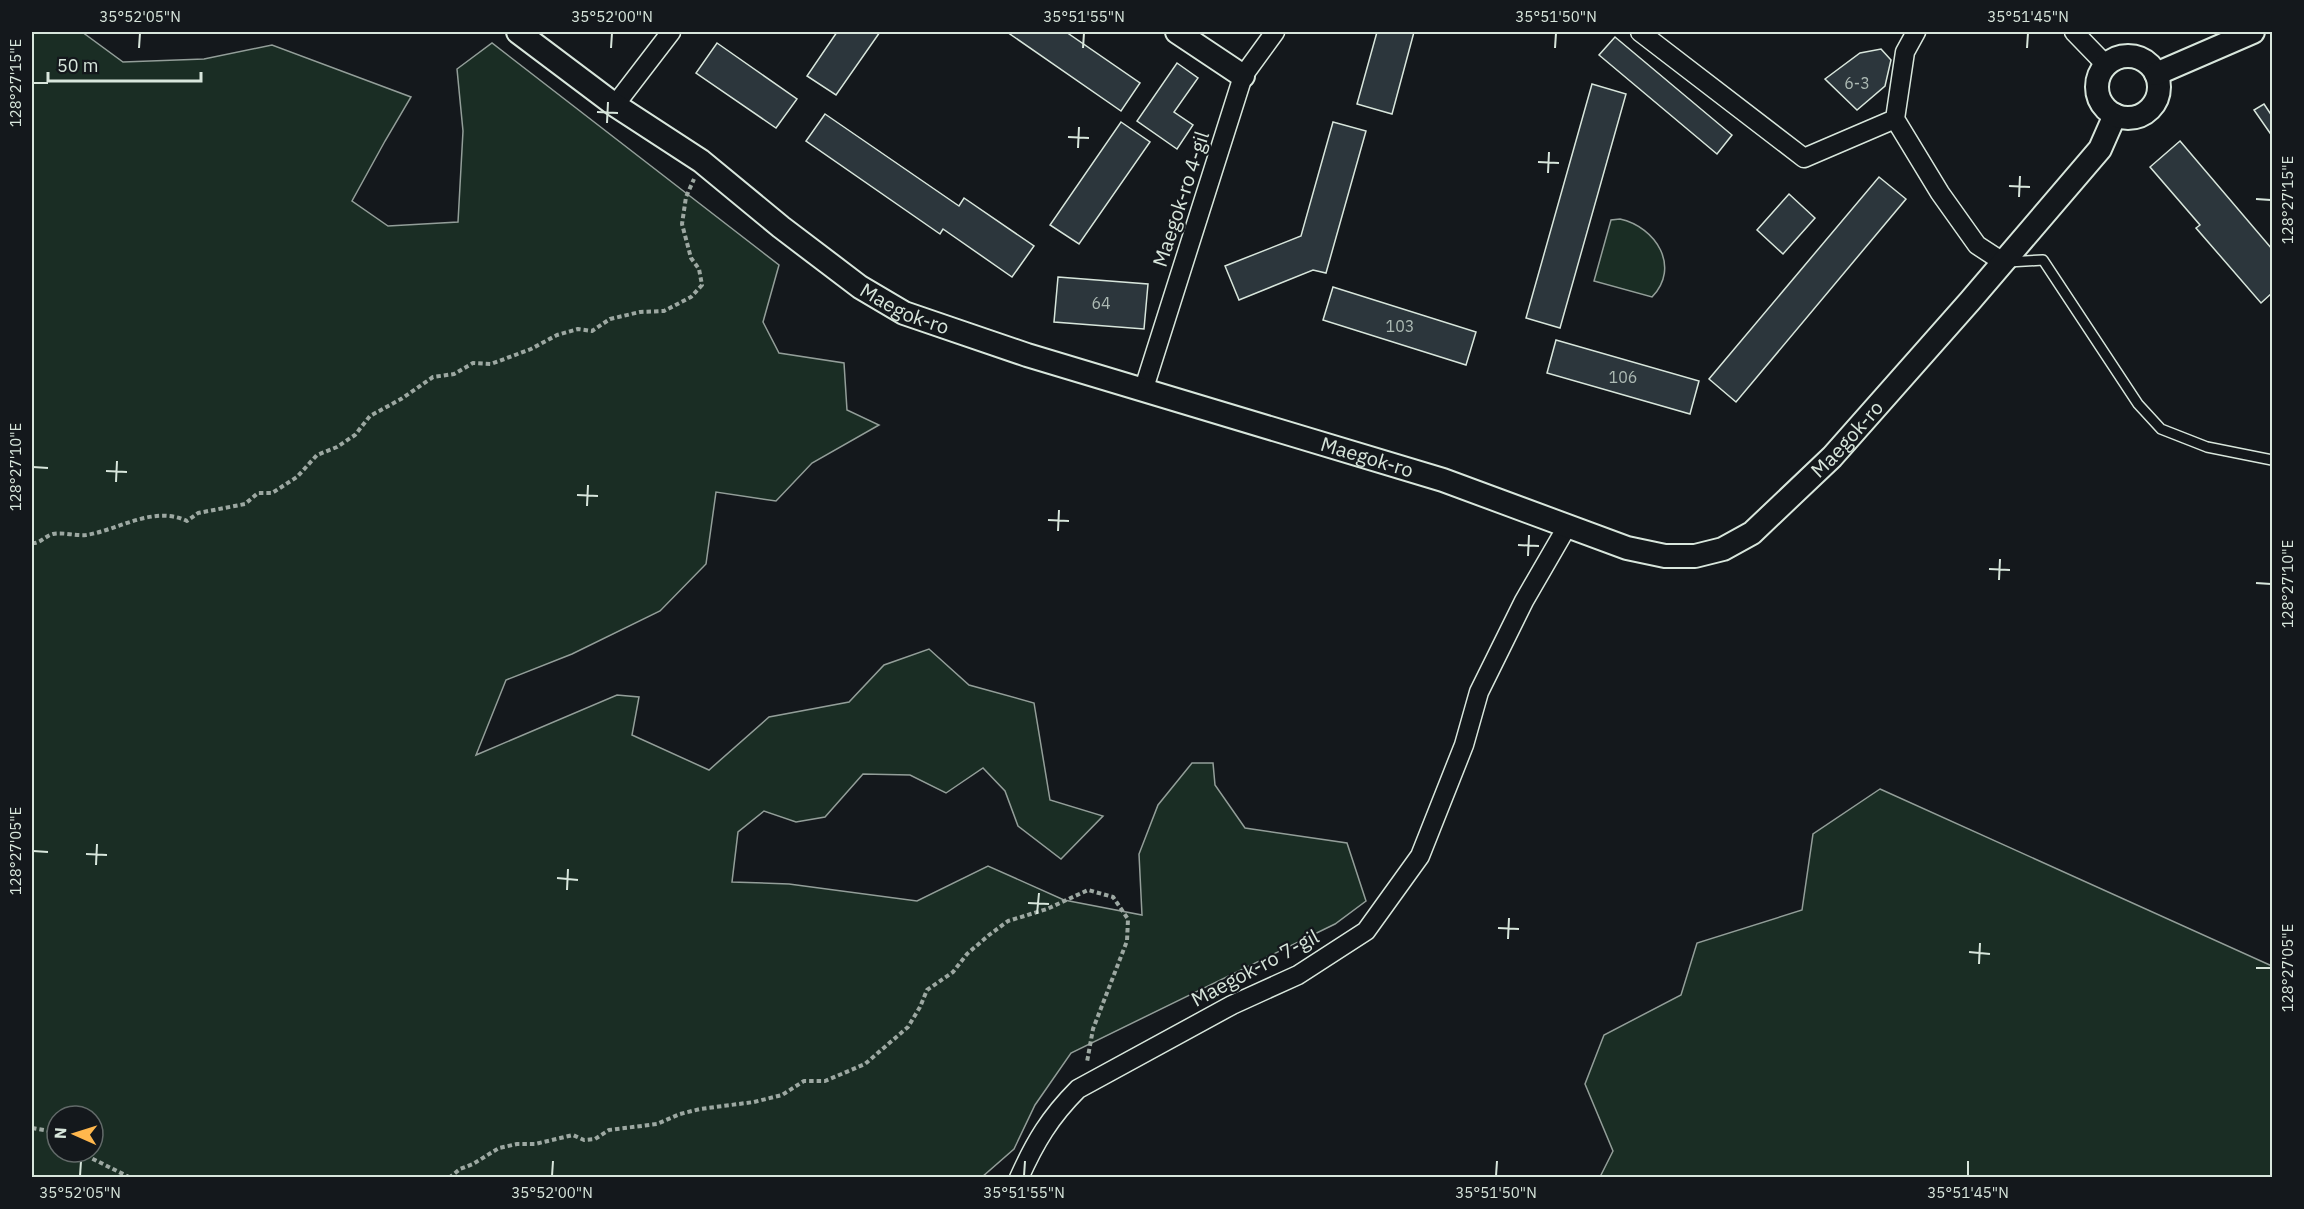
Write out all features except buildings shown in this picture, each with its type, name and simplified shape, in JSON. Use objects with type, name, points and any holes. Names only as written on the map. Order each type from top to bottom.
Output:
[{"type":"street","name":"Maegok-ro","points":[[518,32],[615,105],[701,161],[781,227],[851,280],[904,313],[1027,355],[1144,388],[1443,480],[1628,548],[1665,556],[1695,556],[1723,549],[1752,532],[1832,457],[2100,149],[2115,115]]},
{"type":"street","points":[[615,105],[671,32]]},
{"type":"street","points":[[1177,32],[1243,76]]},
{"type":"street","name":"Maegok-ro 4-gil","points":[[1144,388],[1243,76],[1275,32]]},
{"type":"street","points":[[1640,32],[1804,158],[1895,118]]},
{"type":"street","points":[[1917,32],[1905,52],[1895,118],[1940,193],[1977,245],[2003,262]]},
{"type":"street","points":[[2074,32],[2106,64]]},
{"type":"street","points":[[2156,74],[2253,32]]},
{"type":"street","points":[[2123,56],[2133,56],[2150,65],[2156,74],[2159,84],[2158,95],[2146,112],[2136,117],[2126,118],[2115,115],[2106,109],[2100,100],[2097,91],[2100,72],[2106,64],[2123,56]]},
{"type":"street","name":"Maegok-ro 7-gil","points":[[1019,1178],[1038,1136],[1071,1096],[1084,1086],[1232,1005],[1298,975],[1366,931],[1420,856],[1464,745],[1479,692],[1524,601],[1568,525]]},
{"type":"lane","points":[[2003,262],[2043,260],[2138,404],[2161,429],[2207,447],[2272,460]]},
{"type":"path","points":[[32,543],[36,544],[53,534],[83,536],[160,515],[175,515],[187,521],[198,513],[245,504],[258,493],[272,493],[297,477],[317,455],[337,447],[355,435],[370,416],[401,399],[433,377],[454,374],[473,363],[491,364],[531,349],[557,335],[578,329],[592,332],[610,319],[640,312],[664,311],[691,297],[702,285],[699,269],[691,258],[682,225],[686,197],[701,161]]},
{"type":"path","points":[[449,1178],[460,1168],[473,1164],[499,1148],[517,1144],[535,1144],[573,1135],[584,1140],[596,1139],[609,1130],[657,1124],[690,1111],[754,1102],[782,1095],[804,1082],[825,1081],[865,1064],[909,1027],[927,990],[953,972],[967,954],[989,935],[1008,921],[1047,909],[1088,890],[1113,897],[1128,919],[1127,941],[1093,1029],[1084,1086]]},
{"type":"path","points":[[104,1164],[131,1178]]},
{"type":"green space","points":[[32,32],[82,32],[123,62],[204,59],[272,45],[411,97],[352,201],[388,226],[458,222],[463,131],[457,69],[492,43],[779,265],[763,322],[779,353],[844,363],[847,410],[879,425],[812,463],[776,501],[716,492],[706,564],[660,611],[572,654],[506,680],[476,755],[617,695],[639,697],[632,735],[709,770],[769,717],[849,702],[884,665],[929,649],[969,685],[1034,703],[1050,800],[1103,816],[1061,859],[1018,826],[1005,791],[983,768],[946,793],[910,775],[863,774],[825,817],[796,822],[764,811],[738,832],[732,882],[789,884],[917,901],[988,866],[1064,900],[1142,915],[1139,854],[1158,805],[1192,763],[1213,763],[1215,785],[1245,828],[1347,843],[1366,901],[1335,924],[1071,1053],[1035,1105],[1014,1149],[982,1177],[32,1177]]},
{"type":"green space","points":[[1620,219],[1644,230],[1654,239],[1660,250],[1664,261],[1664,273],[1652,297],[1594,281],[1611,220]]},
{"type":"green space","points":[[1880,789],[2272,966],[2272,1177],[1600,1177],[1613,1151],[1585,1084],[1604,1035],[1681,995],[1697,943],[1802,910],[1813,834]]}]
